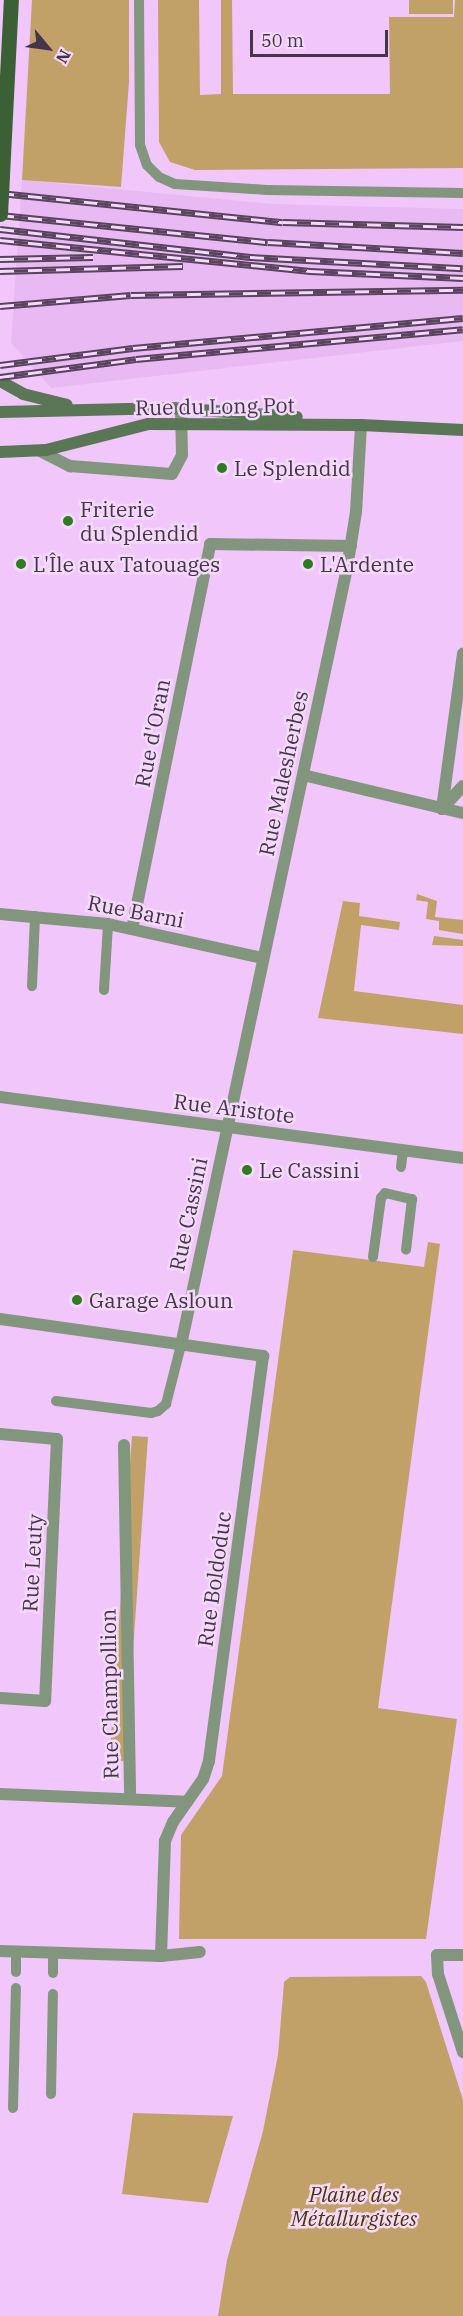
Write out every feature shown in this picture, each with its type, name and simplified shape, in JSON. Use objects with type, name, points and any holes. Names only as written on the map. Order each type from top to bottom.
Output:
[{"type":"main road","points":[[0,214],[2,122],[11,0]]},
{"type":"street","name":"Rue du Long Pot","points":[[0,381],[39,398],[101,409]]},
{"type":"street","name":"Rue du Long Pot","points":[[0,412],[181,409],[361,425]]},
{"type":"street","points":[[40,451],[70,466],[166,475],[178,470],[181,463],[181,409]]},
{"type":"street","name":"Rue du Long Pot","points":[[0,452],[40,451],[119,429],[182,423],[361,425],[463,430]]},
{"type":"street","name":"Rue Malesherbes","points":[[226,1127],[351,546],[361,425]]},
{"type":"street","name":"Rue d'Oran","points":[[132,929],[210,544],[351,546]]},
{"type":"street","points":[[442,809],[463,653]]},
{"type":"street","points":[[303,775],[463,813]]},
{"type":"street","points":[[442,809],[463,786]]},
{"type":"street","name":"Rue Barni","points":[[0,914],[108,924],[262,958]]},
{"type":"street","name":"Rue Aristote","points":[[0,1097],[463,1158]]},
{"type":"street","name":"Rue Cassini","points":[[181,1344],[226,1127]]},
{"type":"street","points":[[0,1319],[181,1344]]},
{"type":"street","name":"Rue Boldoduc","points":[[181,1344],[263,1356],[209,1761],[203,1779],[187,1802]]},
{"type":"street","name":"Rue Leuty","points":[[0,1434],[57,1439],[45,1701],[0,1698]]},
{"type":"street","name":"Rue Champollion","points":[[124,1445],[130,1798],[187,1802]]},
{"type":"street","points":[[0,1794],[130,1798]]},
{"type":"street","points":[[161,1956],[165,1841],[187,1802]]},
{"type":"street","points":[[0,1951],[161,1956],[200,1952]]},
{"type":"street","points":[[463,1955],[437,1955],[438,1974],[463,2052]]},
{"type":"lane","points":[[140,0],[140,145],[147,165],[159,177],[175,184],[267,190],[463,193]]},
{"type":"lane","points":[[32,986],[35,916]]},
{"type":"lane","points":[[104,990],[108,924]]},
{"type":"lane","points":[[401,1167],[403,1150]]},
{"type":"lane","points":[[373,1257],[381,1198],[385,1193],[397,1190],[412,1199],[406,1250]]},
{"type":"lane","points":[[56,1401],[151,1413],[158,1411],[166,1404],[181,1344]]},
{"type":"lane","points":[[16,1951],[16,1972]]},
{"type":"lane","points":[[53,1952],[53,1973]]},
{"type":"lane","points":[[13,2108],[16,1988]]},
{"type":"lane","points":[[51,2094],[53,1994]]},
{"type":"shaded area","points":[[22,180],[272,204],[463,209],[463,341],[51,388],[11,343]]},
{"type":"green space","points":[[32,0],[129,0],[129,82],[121,187],[22,180]]},
{"type":"green space","points":[[158,0],[199,0],[200,95],[221,94],[221,0],[232,0],[233,94],[390,94],[389,17],[454,17],[455,0],[463,0],[463,168],[195,170],[170,162],[159,142]]},
{"type":"green space","points":[[409,0],[453,0],[453,14],[409,14]]},
{"type":"green space","points":[[417,894],[437,901],[435,917],[463,920],[463,934],[439,930],[439,921],[426,919],[428,902],[416,900]]},
{"type":"green space","points":[[343,901],[360,903],[359,916],[400,922],[399,930],[361,925],[354,991],[463,1005],[463,1034],[318,1018]]},
{"type":"green space","points":[[434,936],[463,940],[463,946],[432,945]]},
{"type":"green space","points":[[428,1242],[440,1244],[378,1708],[457,1719],[426,1939],[179,1939],[181,1835],[222,1776],[293,1250],[424,1267]]},
{"type":"green space","points":[[132,1436],[148,1437],[125,1761],[109,1760]]},
{"type":"green space","name":"Plaine des Métallurgistes","points":[[421,1976],[426,1982],[463,2100],[463,2316],[218,2316],[227,2260],[263,2131],[278,2055],[284,1982],[290,1977]]},
{"type":"green space","points":[[133,2113],[233,2116],[208,2203],[122,2194]]},
{"type":"railway","points":[[0,193],[283,222],[463,227]]},
{"type":"railway","points":[[0,215],[268,242],[463,253]]},
{"type":"railway","points":[[0,229],[250,257],[463,268]]},
{"type":"railway","points":[[0,240],[310,271],[463,278]]},
{"type":"railway","points":[[0,259],[93,257]]},
{"type":"railway","points":[[0,271],[183,266]]},
{"type":"railway","points":[[0,306],[131,295],[463,290]]},
{"type":"railway","points":[[0,365],[133,348],[463,318]]},
{"type":"railway","points":[[0,377],[136,359],[463,329]]},
{"type":"place","name":"Le Splendid","points":[[222,468]]},
{"type":"place","name":"Friterie du Splendid","points":[[68,521]]},
{"type":"place","name":"L'Île aux Tatouages","points":[[21,564]]},
{"type":"place","name":"L'Ardente","points":[[308,564]]},
{"type":"place","name":"Le Cassini","points":[[247,1170]]},
{"type":"place","name":"Garage Asloun","points":[[77,1300]]}]
